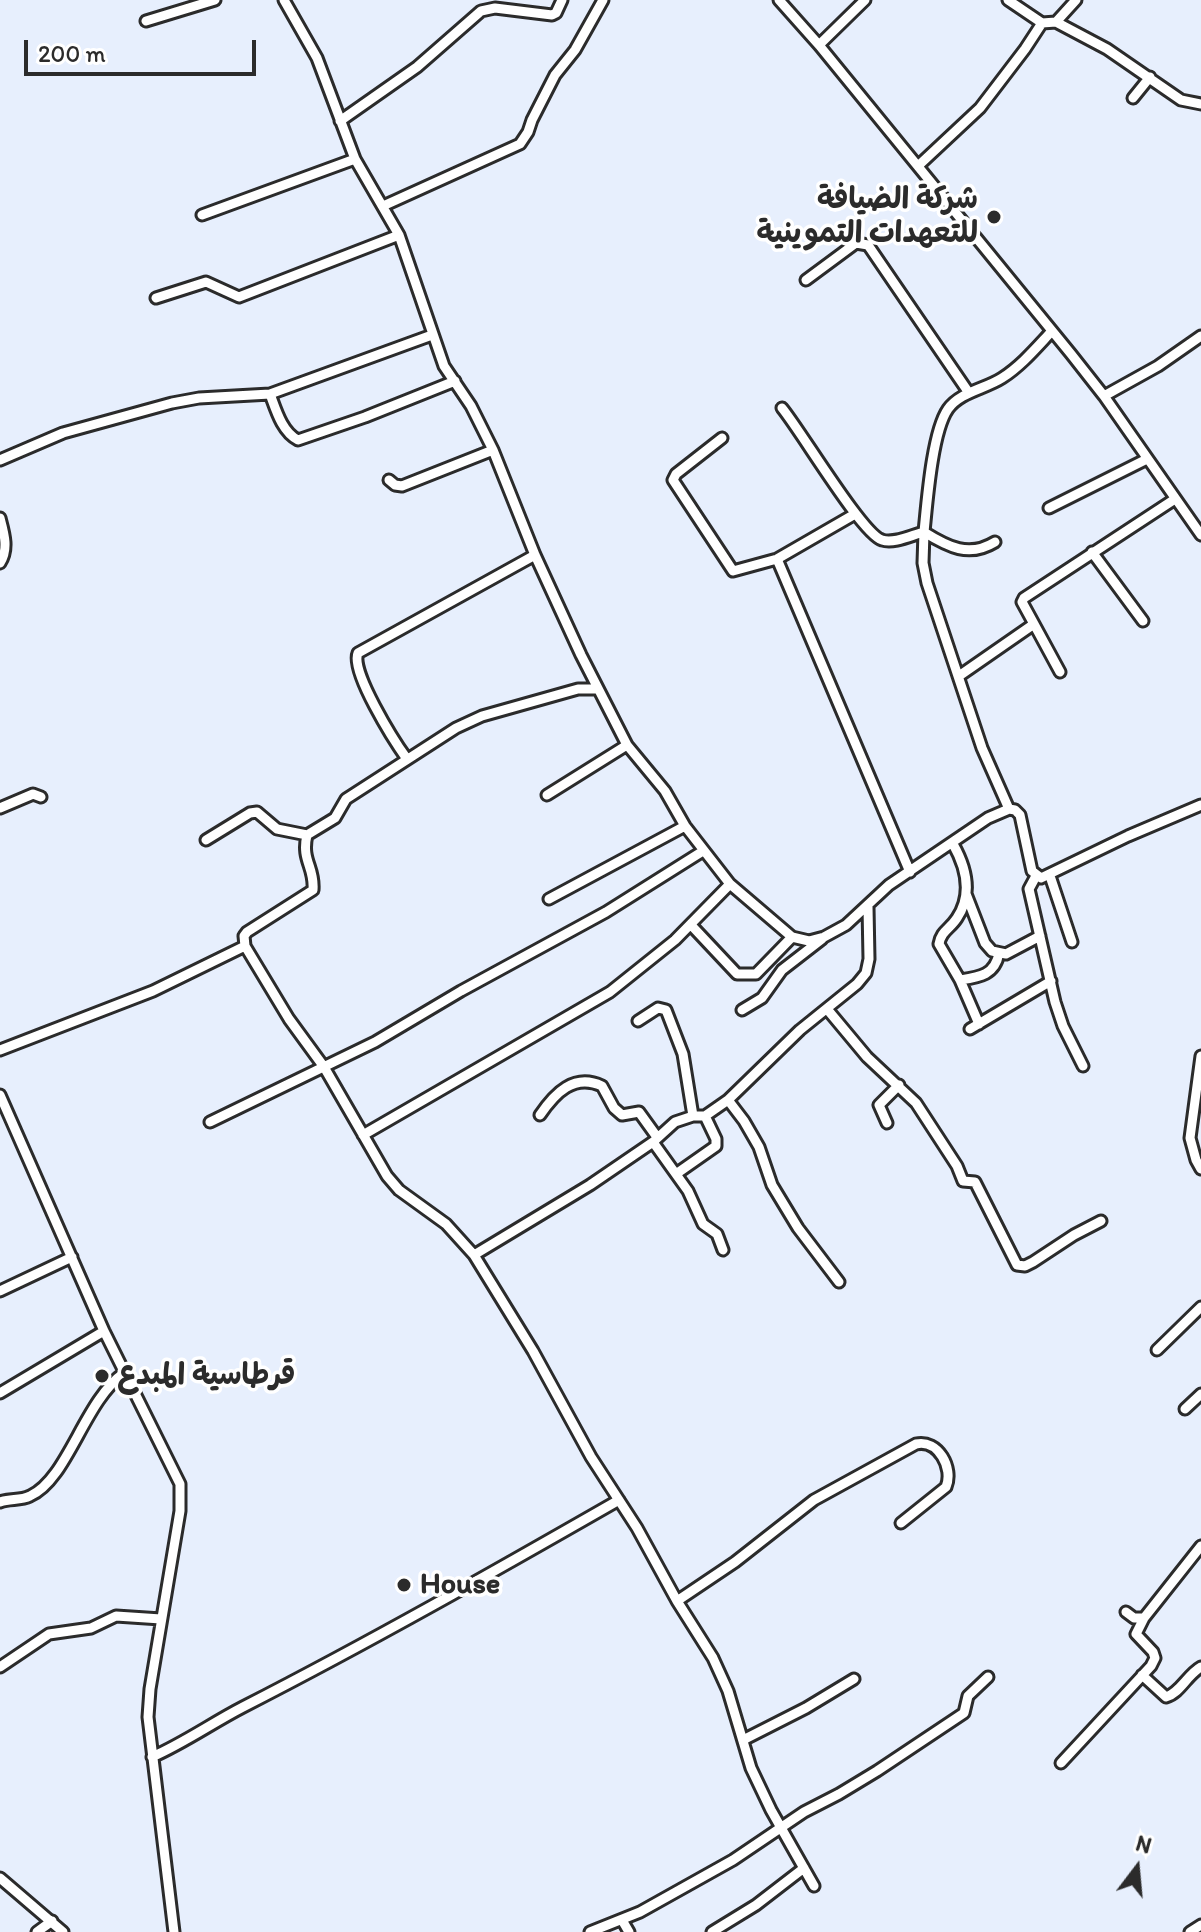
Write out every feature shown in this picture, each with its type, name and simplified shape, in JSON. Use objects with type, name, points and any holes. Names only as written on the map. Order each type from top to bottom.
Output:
[{"type":"street","points":[[146,21],[215,0]]},
{"type":"street","points":[[284,0],[317,58],[355,159],[399,235],[444,366],[493,450],[535,555],[627,745],[665,791],[685,826],[730,884],[792,937],[809,941],[824,937]]},
{"type":"street","points":[[340,121],[417,67],[481,11],[489,8],[552,15],[562,0]]},
{"type":"street","points":[[383,206],[520,144],[555,75],[575,50],[603,0]]},
{"type":"street","points":[[779,0],[1104,396],[1201,535]]},
{"type":"street","points":[[819,45],[865,0]]},
{"type":"street","points":[[1008,0],[1042,23],[1056,22],[1107,49],[1181,100],[1201,104]]},
{"type":"street","points":[[1056,22],[1076,0]]},
{"type":"street","points":[[918,166],[980,108],[1042,23]]},
{"type":"street","points":[[1133,98],[1150,77]]},
{"type":"street","points":[[202,215],[355,159]]},
{"type":"street","points":[[156,298],[206,282],[239,297],[399,235]]},
{"type":"street","points":[[806,280],[856,243],[868,245],[969,393]]},
{"type":"street","points":[[1009,809],[982,748],[927,583],[923,563],[924,532],[942,420],[949,408],[969,393],[1001,379],[1026,359],[1052,331]]},
{"type":"street","points":[[0,460],[63,433],[172,403],[199,398],[270,394],[432,335]]},
{"type":"street","points":[[1104,396],[1158,366],[1201,336]]},
{"type":"street","points":[[270,394],[279,417],[298,440],[455,381]]},
{"type":"street","points":[[782,408],[855,514],[880,540],[890,541],[924,532],[941,543],[971,551],[980,551],[995,542]]},
{"type":"street","points":[[722,438],[676,474],[673,483],[733,571],[777,559],[855,514]]},
{"type":"street","points":[[389,480],[402,486],[493,450]]},
{"type":"street","points":[[1049,508],[1147,459]]},
{"type":"street","points":[[1060,672],[1022,602],[1024,598],[1175,499]]},
{"type":"street","points":[[0,518],[5,540],[4,556],[0,563]]},
{"type":"street","points":[[1092,552],[1143,621]]},
{"type":"street","points":[[407,759],[363,681],[355,657],[379,640],[535,555]]},
{"type":"street","points":[[777,559],[910,872]]},
{"type":"street","points":[[959,676],[1034,624]]},
{"type":"street","points":[[206,840],[250,813],[257,812],[277,829],[307,835],[335,818],[346,799],[456,728],[482,716],[578,689],[598,689]]},
{"type":"street","points":[[547,795],[627,745]]},
{"type":"street","points":[[0,808],[33,794],[41,797]]},
{"type":"street","points":[[1036,876],[1050,876],[1128,836],[1201,805]]},
{"type":"street","points":[[742,1010],[762,998],[773,980],[824,937],[846,925],[868,907],[889,885],[988,818],[1009,809],[1020,815],[1027,836],[1032,871],[1036,876]]},
{"type":"street","points":[[549,899],[685,826]]},
{"type":"street","points":[[307,835],[304,852],[313,879],[313,890],[247,932],[245,946],[289,1019],[324,1067],[387,1176],[399,1190],[446,1224],[474,1255],[721,1674],[751,1768],[814,1886]]},
{"type":"street","points":[[953,844],[963,862],[966,894],[956,919],[942,932],[939,944],[960,980],[974,1026],[1051,981]]},
{"type":"street","points":[[210,1122],[375,1042],[606,912],[703,851]]},
{"type":"street","points":[[1036,876],[1029,889],[1051,981],[1063,1026],[1083,1066]]},
{"type":"street","points":[[1050,876],[1072,942]]},
{"type":"street","points":[[363,1135],[610,992],[657,956],[730,884]]},
{"type":"street","points":[[966,894],[985,943],[992,951],[1006,954],[1040,936]]},
{"type":"street","points":[[474,1255],[590,1185],[675,1122],[705,1116],[728,1100],[800,1030],[857,984],[866,973],[869,959],[868,907]]},
{"type":"street","points":[[691,925],[737,974],[756,974],[773,980]]},
{"type":"street","points":[[756,974],[792,937]]},
{"type":"street","points":[[0,1050],[153,991],[245,946]]},
{"type":"street","points":[[960,980],[987,975],[995,966],[999,953]]},
{"type":"street","points":[[638,1021],[658,1008],[666,1010],[683,1054],[693,1116]]},
{"type":"street","points":[[827,1009],[867,1057],[899,1085],[932,1126],[963,1181],[975,1182],[1017,1265],[1025,1266],[1101,1221]]},
{"type":"street","points":[[1201,1059],[1190,1138],[1201,1169]]},
{"type":"street","points":[[540,1115],[557,1093],[572,1084],[591,1082],[602,1086],[614,1108],[622,1115],[639,1112],[703,1224],[717,1234],[723,1250]]},
{"type":"street","points":[[887,1123],[879,1105],[899,1085]]},
{"type":"street","points":[[0,1095],[104,1331],[180,1484],[180,1511],[148,1717],[174,1932]]},
{"type":"street","points":[[728,1100],[759,1147],[772,1185],[798,1228],[839,1282]]},
{"type":"street","points":[[676,1174],[716,1146],[716,1139],[705,1116]]},
{"type":"street","points":[[0,1291],[72,1257]]},
{"type":"street","points":[[1157,1350],[1201,1307]]},
{"type":"street","points":[[0,1393],[104,1331]]},
{"type":"street","points":[[0,1502],[31,1496],[54,1477],[95,1406],[113,1381],[124,1373]]},
{"type":"street","points":[[1185,1409],[1201,1394]]},
{"type":"street","points":[[677,1601],[735,1562],[814,1500],[924,1442],[934,1447],[950,1469],[950,1478],[946,1487],[901,1523]]},
{"type":"street","points":[[152,1757],[348,1653],[619,1500]]},
{"type":"street","points":[[1061,1763],[1155,1658],[1136,1634],[1144,1618],[1201,1546]]},
{"type":"street","points":[[1126,1612],[1134,1618],[1144,1618]]},
{"type":"street","points":[[0,1667],[49,1634],[91,1628],[116,1616],[161,1619]]},
{"type":"street","points":[[1142,1675],[1166,1697],[1171,1696],[1191,1672],[1201,1667]]},
{"type":"street","points":[[590,1932],[622,1920],[733,1860],[780,1827],[839,1794],[952,1722],[964,1713],[968,1696],[988,1677]]},
{"type":"street","points":[[743,1740],[854,1679]]},
{"type":"street","points":[[712,1932],[756,1905],[804,1868]]},
{"type":"street","points":[[0,1878],[63,1932]]},
{"type":"street","points":[[622,1920],[629,1932]]},
{"type":"street","points":[[37,1932],[52,1921]]},
{"type":"street","points":[[1190,1932],[1201,1925]]},
{"type":"place","name":"شركة الضيافة للتعهدات التموينية","points":[[994,217]]},
{"type":"place","name":"قرطاسية المبدع","points":[[102,1376]]},
{"type":"place","name":"House","points":[[404,1585]]}]
